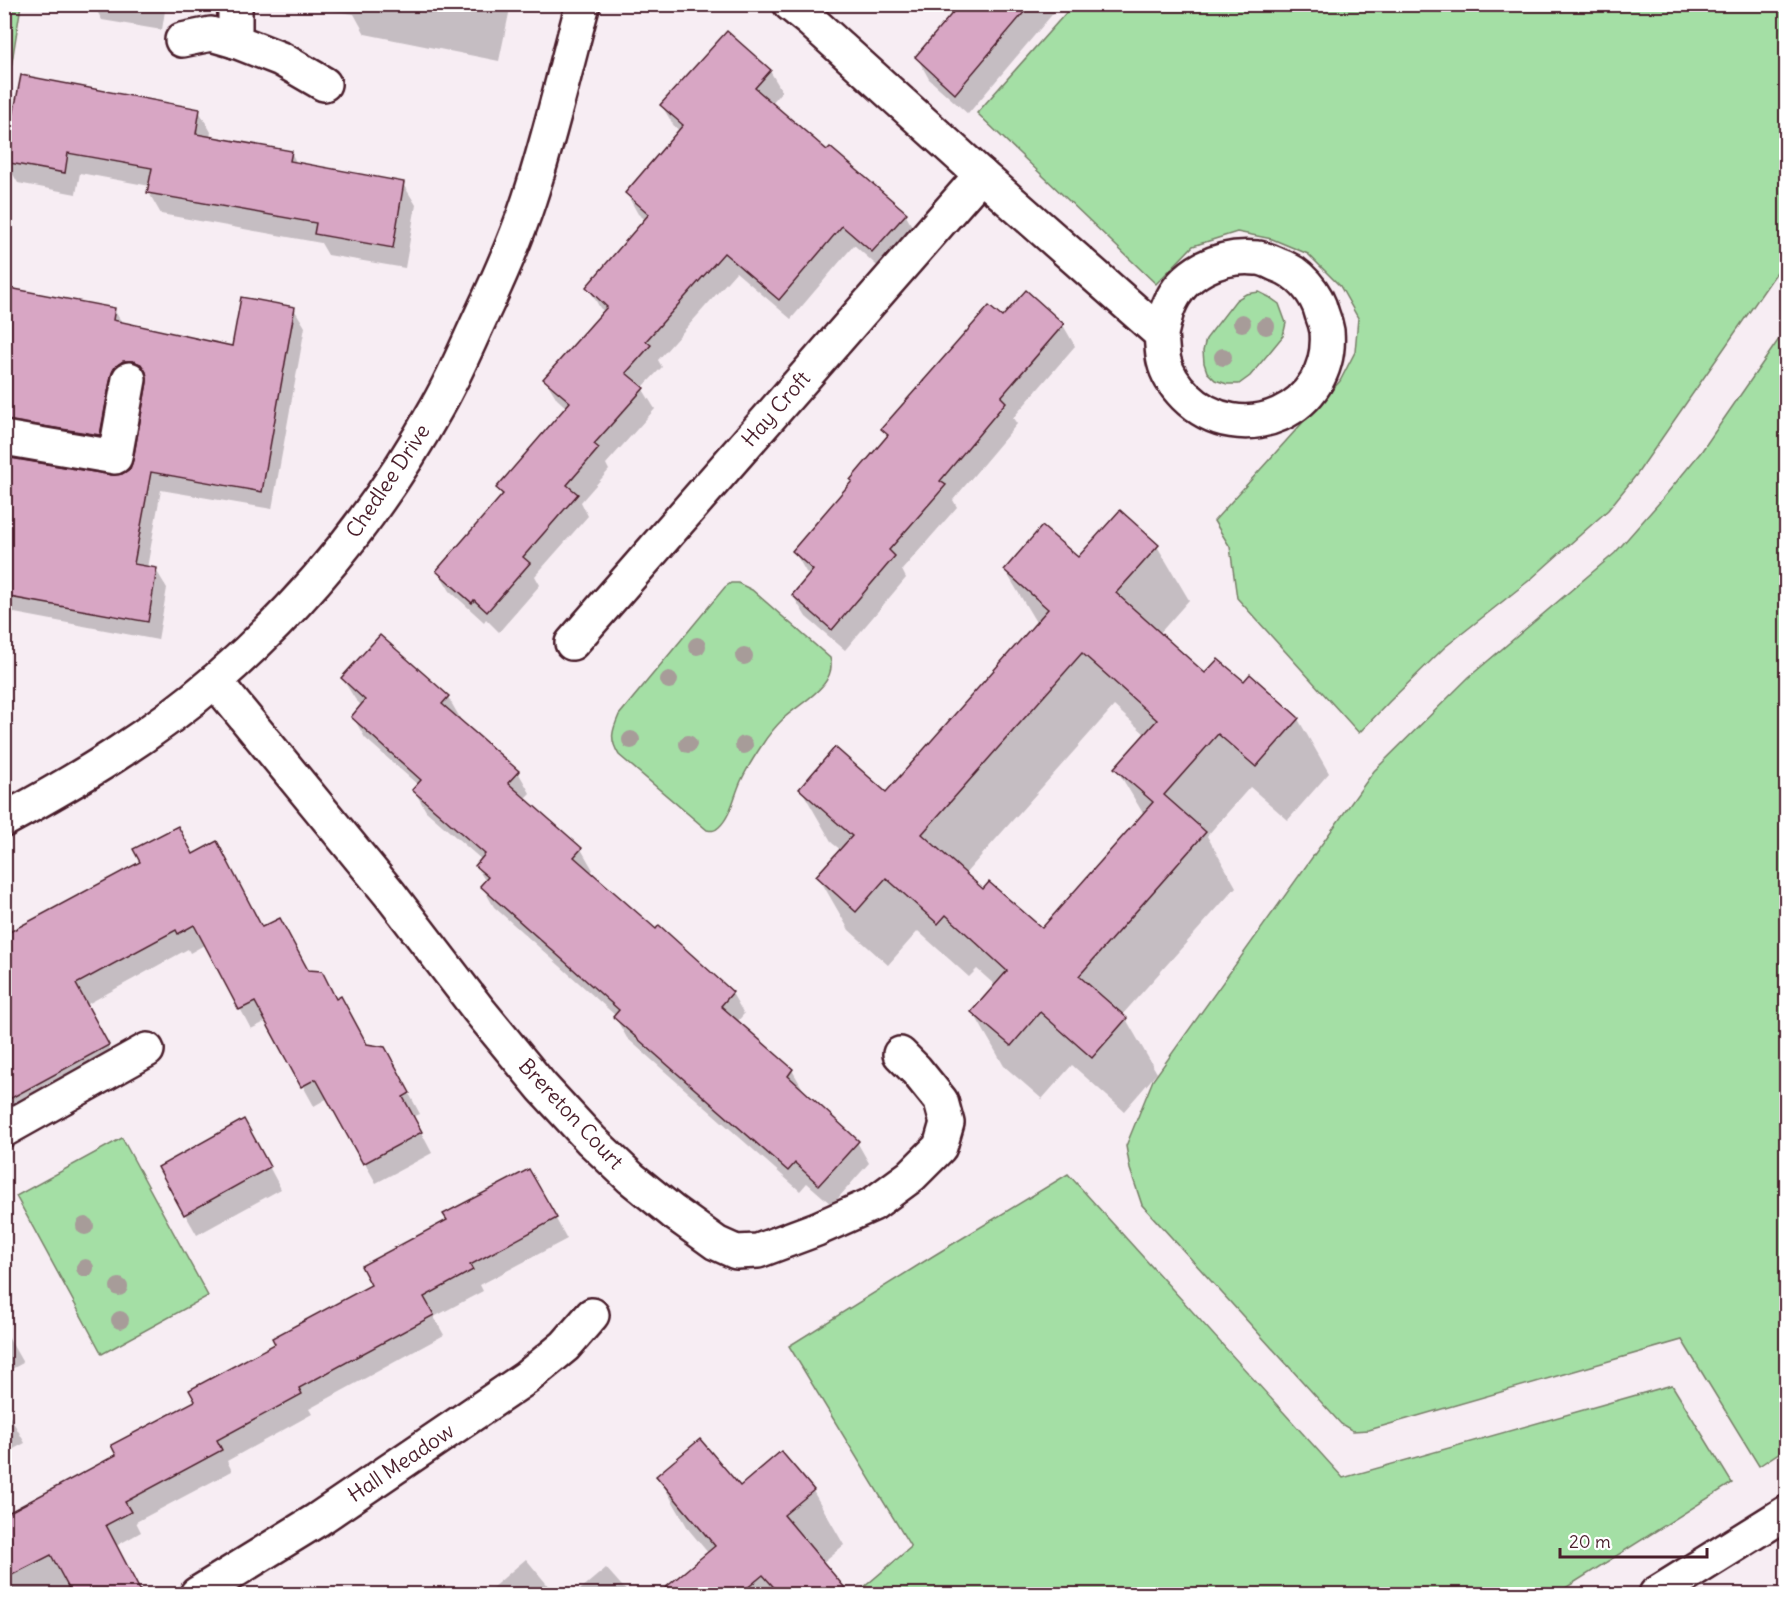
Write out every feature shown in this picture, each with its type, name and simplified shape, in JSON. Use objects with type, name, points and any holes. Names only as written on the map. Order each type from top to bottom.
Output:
[{"type":"main road","points":[[235,4],[235,41]]},
{"type":"main road","name":"Chedlee Drive","points":[[4,820],[94,769],[171,715],[214,681],[285,615],[336,556],[381,496],[410,454],[440,402],[505,264],[529,200],[583,4]]},
{"type":"main road","points":[[808,10],[981,175],[1161,334],[1164,362],[1177,387],[1196,407],[1222,419],[1249,423],[1276,417],[1298,403],[1316,383],[1326,357],[1327,331],[1320,305],[1305,283],[1284,266],[1258,258],[1232,258],[1205,266],[1183,283],[1168,307],[1161,334]]},
{"type":"main road","points":[[182,40],[211,34],[235,41],[281,59],[324,84]]},
{"type":"main road","name":"Hay Croft","points":[[572,643],[981,175]]},
{"type":"main road","points":[[4,438],[115,457],[129,379]]},
{"type":"main road","name":"Brereton Court","points":[[214,681],[389,892],[478,1009],[542,1087],[591,1140],[631,1178],[716,1243],[736,1252],[758,1251],[817,1229],[873,1204],[911,1176],[940,1147],[947,1123],[941,1101],[900,1054]]},
{"type":"main road","points":[[4,1130],[147,1050]]},
{"type":"main road","name":"Hall Meadow","points":[[197,1594],[336,1507],[526,1378],[565,1346],[592,1315]]},
{"type":"main road","points":[[1656,1594],[1786,1513]]},
{"type":"green space","points":[[4,5],[21,5],[5,106]]},
{"type":"green space","points":[[1073,5],[1786,5],[1786,259],[1637,474],[1608,510],[1531,579],[1445,647],[1359,733],[1237,598],[1230,547],[1214,521],[1340,381],[1355,352],[1358,318],[1340,286],[1308,254],[1272,239],[1237,232],[1193,246],[1156,284],[977,113]]},
{"type":"green space","points":[[1259,292],[1279,304],[1286,323],[1283,336],[1250,376],[1239,384],[1227,384],[1215,380],[1207,372],[1204,363],[1203,351],[1206,339],[1236,300],[1246,294]]},
{"type":"green space","points":[[1786,329],[1786,1448],[1759,1466],[1682,1340],[1369,1430],[1353,1431],[1341,1424],[1142,1205],[1130,1169],[1126,1146],[1153,1080],[1374,771],[1469,677],[1615,553],[1701,452]]},
{"type":"green space","points":[[731,583],[738,583],[752,590],[830,658],[831,667],[829,676],[817,692],[785,717],[767,738],[743,776],[727,817],[718,828],[710,831],[619,755],[613,735],[619,715],[725,587]]},
{"type":"green space","points":[[122,1138],[208,1296],[102,1354],[16,1196]]},
{"type":"green space","points":[[1068,1174],[1343,1478],[1672,1385],[1732,1483],[1556,1594],[856,1594],[911,1547],[789,1346]]},
{"type":"building","points":[[960,4],[1031,4],[955,94],[915,57]]},
{"type":"building","points":[[727,31],[771,70],[755,88],[827,150],[830,147],[907,213],[872,252],[842,226],[779,300],[724,253],[646,341],[651,345],[626,373],[644,388],[594,444],[599,448],[567,485],[578,494],[523,557],[530,563],[487,612],[474,600],[472,603],[436,571],[503,494],[496,488],[570,402],[543,379],[607,307],[586,287],[649,214],[625,193],[683,125],[660,105]]},
{"type":"building","points":[[21,75],[200,109],[196,134],[292,151],[290,161],[404,182],[393,248],[314,234],[316,223],[147,193],[152,168],[68,153],[65,173],[4,162]]},
{"type":"building","points":[[4,287],[115,308],[113,320],[232,346],[241,297],[295,307],[262,492],[151,472],[134,564],[157,568],[148,622],[4,596],[4,457],[112,475],[122,474],[130,469],[133,460],[147,382],[146,372],[141,364],[123,361],[115,367],[111,376],[100,435],[4,420]]},
{"type":"building","points":[[1026,290],[1064,324],[1001,397],[1006,402],[940,481],[946,485],[889,550],[895,556],[832,630],[792,595],[813,570],[792,551],[888,435],[881,429],[989,306],[1002,317]]},
{"type":"building","points":[[1120,510],[1159,545],[1116,593],[1205,673],[1218,659],[1244,681],[1250,674],[1299,718],[1256,767],[1218,734],[1164,795],[1206,832],[1079,976],[1127,1018],[1092,1058],[1040,1012],[1011,1046],[971,1012],[1007,971],[946,915],[938,924],[886,878],[856,912],[816,876],[852,836],[799,789],[835,747],[886,792],[1048,609],[1004,570],[1042,526],[1078,557]],"holes":[[[1082,653],[1157,720],[1114,768],[1153,802],[1042,928],[989,882],[983,889],[922,834]]]},
{"type":"building","points":[[380,635],[449,696],[442,704],[519,771],[508,783],[582,848],[574,857],[656,929],[659,925],[733,992],[721,1006],[793,1069],[788,1076],[859,1141],[819,1185],[795,1163],[788,1171],[613,1017],[619,1010],[480,886],[488,877],[475,866],[485,854],[412,790],[421,780],[351,717],[365,700],[341,678]]},
{"type":"building","points":[[178,826],[193,854],[217,841],[262,927],[280,918],[308,970],[322,971],[336,999],[341,996],[367,1044],[385,1047],[410,1093],[403,1097],[422,1132],[363,1164],[316,1079],[301,1087],[255,1002],[239,1010],[194,925],[178,934],[176,930],[76,984],[109,1045],[4,1102],[4,935],[140,862],[133,849]]},
{"type":"building","points":[[244,1119],[270,1167],[184,1215],[158,1167]]},
{"type":"building","points":[[529,1169],[557,1218],[470,1265],[473,1270],[424,1297],[434,1315],[299,1388],[302,1394],[217,1440],[222,1450],[125,1502],[131,1512],[106,1525],[142,1594],[72,1594],[51,1555],[4,1579],[4,1515],[116,1455],[111,1445],[195,1401],[189,1390],[275,1344],[272,1338],[371,1285],[361,1266],[447,1220],[443,1214]]},
{"type":"building","points":[[700,1439],[740,1486],[781,1451],[814,1490],[784,1515],[850,1594],[780,1594],[763,1575],[740,1594],[658,1594],[715,1546],[656,1476]]}]
